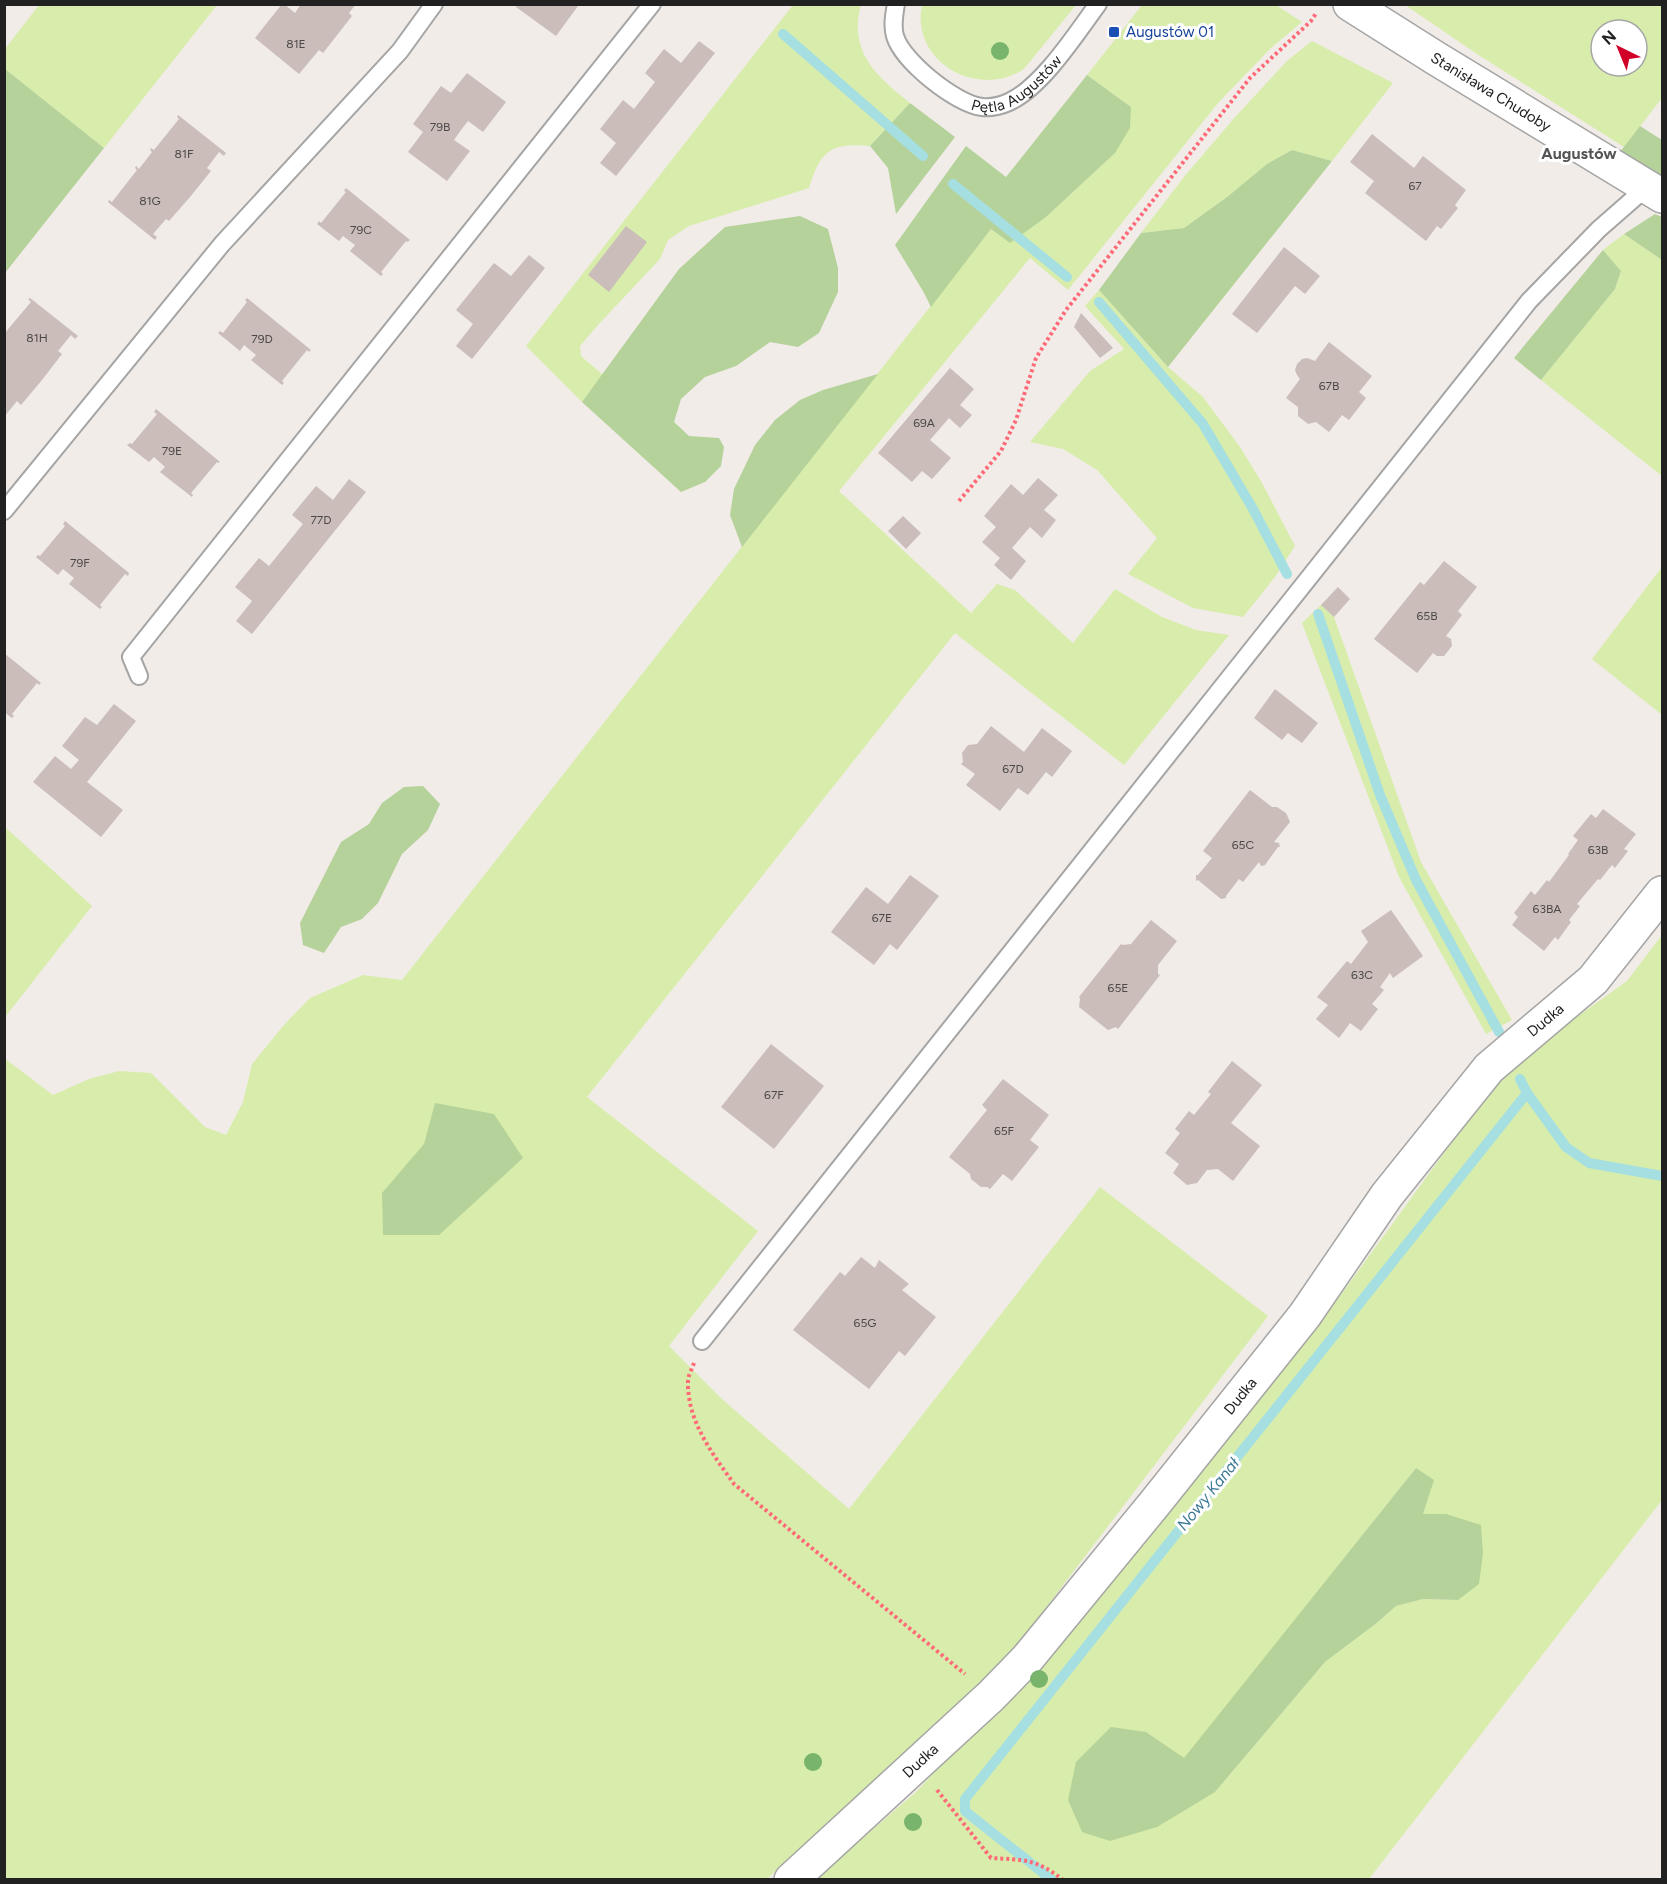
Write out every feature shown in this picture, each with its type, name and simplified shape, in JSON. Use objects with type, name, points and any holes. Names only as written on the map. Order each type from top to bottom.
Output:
[{"type":"street","name":"Stanisława Chudoby","points":[[1350,4],[1447,66],[1655,192]]},
{"type":"street","name":"Dudka","points":[[791,1880],[992,1696],[1027,1659],[1305,1315],[1387,1195],[1489,1068],[1593,980],[1662,893]]},
{"type":"lane","points":[[4,511],[222,244],[400,51],[434,4]]},
{"type":"lane","points":[[139,676],[131,657],[652,4]]},
{"type":"lane","name":"Pętla Augustów","points":[[896,4],[893,24],[895,37],[908,60],[918,70],[958,98],[980,107],[1006,104],[1034,86],[1098,4]]},
{"type":"lane","points":[[702,1341],[1529,301],[1599,229],[1655,192]]},
{"type":"path","points":[[959,501],[1001,451],[1016,420],[1036,358],[1066,310],[1251,78],[1311,21],[1323,4]]},
{"type":"path","points":[[702,1341],[688,1380],[693,1414],[706,1445],[734,1484],[992,1696]]},
{"type":"path","points":[[915,1767],[938,1791],[991,1858],[1033,1861],[1048,1868],[1063,1880]]},
{"type":"green space","points":[[922,4],[1076,5],[1024,69],[1006,77],[987,80],[968,77],[951,70],[937,58],[926,43],[921,25]]},
{"type":"green space","points":[[39,5],[217,5],[104,148],[5,69],[5,49]]},
{"type":"green space","points":[[793,5],[861,5],[858,22],[859,36],[868,62],[910,103],[870,146],[836,148],[823,157],[809,188],[689,226],[668,240],[660,259],[580,346],[581,356],[603,375],[582,402],[526,346]]},
{"type":"green space","points":[[1142,5],[1276,5],[1302,22],[1271,48],[1218,103],[1068,290],[1030,258],[839,491],[971,613],[997,584],[1015,590],[1073,643],[1115,589],[1162,617],[1196,630],[1229,635],[1124,765],[955,633],[587,1097],[758,1231],[669,1346],[723,1400],[849,1509],[1100,1187],[1268,1316],[997,1672],[767,1879],[5,1879],[4,1058],[53,1095],[89,1079],[119,1071],[151,1073],[205,1127],[226,1135],[243,1102],[252,1064],[310,998],[363,975],[402,980],[991,229],[1010,242],[1046,217],[1115,153],[1131,107],[1087,75]]},
{"type":"green space","points":[[1405,5],[1662,5],[1662,98],[1624,147],[1480,56]]},
{"type":"green space","points":[[1312,41],[1393,83],[1332,161],[1292,150],[1267,164],[1184,228],[1141,233],[1184,177],[1235,117],[1287,61]]},
{"type":"green space","points":[[5,69],[104,148],[5,273]]},
{"type":"green space","points":[[1087,75],[1131,107],[1130,128],[1115,153],[1046,217],[1010,243],[991,229],[931,307],[895,245],[966,146],[1006,177]]},
{"type":"green space","points":[[910,103],[955,137],[896,214],[888,168],[870,146]]},
{"type":"green space","points":[[1640,126],[1662,140],[1662,188],[1613,161]]},
{"type":"green space","points":[[1292,150],[1332,161],[1168,367],[1099,290],[1141,233],[1184,228],[1267,164]]},
{"type":"green space","points":[[1655,214],[1662,217],[1662,260],[1624,234]]},
{"type":"green space","points":[[800,216],[828,229],[838,268],[838,292],[819,333],[798,347],[770,342],[736,366],[705,377],[681,399],[674,422],[689,436],[719,438],[724,447],[721,466],[705,482],[681,492],[582,402],[679,269],[725,227]]},
{"type":"green space","points":[[1624,234],[1662,260],[1662,476],[1541,380],[1615,289],[1621,271],[1603,250]]},
{"type":"green space","points":[[1603,250],[1621,271],[1615,289],[1541,380],[1514,358]]},
{"type":"green space","points":[[1099,290],[1168,367],[1203,397],[1240,447],[1295,546],[1275,577],[1243,617],[1193,608],[1128,574],[1157,538],[1097,470],[1063,449],[1030,442],[1090,371],[1124,349],[1085,306]]},
{"type":"green space","points":[[878,374],[742,547],[730,515],[734,489],[755,445],[775,420],[800,400],[823,390]]},
{"type":"green space","points":[[1662,567],[1662,715],[1592,659]]},
{"type":"green space","points":[[1321,605],[1334,617],[1421,862],[1512,1020],[1486,1034],[1399,877],[1302,623]]},
{"type":"green space","points":[[423,786],[440,804],[428,830],[402,854],[378,903],[362,919],[341,927],[324,953],[303,945],[300,923],[341,842],[369,824],[382,803],[404,787]]},
{"type":"green space","points":[[5,827],[92,906],[5,1017]]},
{"type":"green space","points":[[1662,935],[1662,1500],[1369,1879],[814,1880],[916,1792],[1112,1581],[1318,1326],[1490,1090],[1532,1046],[1627,981]],"holes":[[[1416,1468],[1423,1514],[1446,1514],[1458,1600],[1423,1599],[1396,1606],[1325,1662],[1215,1792],[1146,1732],[1184,1759]]]},
{"type":"green space","points":[[435,1103],[494,1114],[523,1158],[439,1235],[383,1235],[382,1193],[424,1144]]},
{"type":"green space","points":[[1416,1468],[1434,1480],[1423,1514],[1446,1514],[1481,1525],[1483,1553],[1479,1584],[1458,1600],[1423,1599],[1396,1606],[1325,1662],[1215,1792],[1157,1827],[1110,1841],[1082,1832],[1068,1800],[1076,1762],[1111,1727],[1146,1732],[1184,1758]]},
{"type":"building","points":[[282,4],[295,13],[301,4],[356,4],[349,13],[352,16],[323,53],[319,50],[299,74],[255,38]]},
{"type":"building","points":[[518,4],[576,4],[578,6],[556,36],[516,7]]},
{"type":"building","points":[[699,41],[715,53],[616,176],[600,163],[616,143],[600,129],[623,100],[634,109],[655,82],[645,73],[664,49],[681,63]]},
{"type":"building","points":[[467,73],[506,102],[483,132],[468,121],[461,130],[454,140],[470,151],[447,181],[408,152],[423,132],[413,124],[441,86],[451,93]]},
{"type":"building","points":[[178,115],[226,153],[224,156],[219,152],[207,168],[211,171],[169,221],[166,219],[153,234],[157,237],[155,240],[108,202],[109,200],[112,202],[137,170],[136,166],[139,169],[152,152],[151,148],[154,150],[179,119]]},
{"type":"building","points":[[1372,134],[1414,168],[1423,156],[1466,190],[1455,205],[1458,208],[1441,229],[1437,226],[1426,241],[1365,193],[1374,181],[1350,162]]},
{"type":"building","points":[[346,188],[410,240],[406,241],[381,272],[383,274],[381,276],[350,251],[355,245],[343,236],[339,241],[317,224],[319,221],[321,223],[346,192],[344,191]]},
{"type":"building","points":[[626,226],[647,242],[609,292],[588,275]]},
{"type":"building","points":[[1284,247],[1320,276],[1305,294],[1295,286],[1257,333],[1232,314]]},
{"type":"building","points":[[529,255],[545,268],[472,359],[456,346],[473,324],[456,310],[494,263],[511,276]]},
{"type":"building","points":[[30,298],[78,336],[75,339],[71,335],[58,351],[62,354],[42,380],[21,405],[17,401],[4,417],[4,334],[31,302],[28,299]]},
{"type":"building","points":[[247,298],[311,350],[309,352],[307,350],[282,381],[284,383],[282,385],[251,360],[256,355],[244,345],[240,351],[218,333],[220,331],[223,333],[247,302],[245,300]]},
{"type":"building","points":[[1081,313],[1113,348],[1100,358],[1074,327]]},
{"type":"building","points":[[1329,342],[1372,376],[1359,392],[1366,398],[1349,420],[1342,415],[1329,432],[1316,422],[1308,424],[1298,416],[1298,407],[1286,398],[1300,379],[1295,370],[1297,364],[1307,358],[1315,361]]},
{"type":"building","points":[[950,368],[974,389],[960,405],[972,415],[960,428],[949,418],[930,440],[951,458],[932,479],[922,471],[912,482],[878,453]]},
{"type":"building","points":[[156,409],[220,462],[217,462],[191,493],[192,497],[160,472],[165,467],[154,457],[149,462],[127,445],[132,444],[157,414],[154,412]]},
{"type":"building","points":[[1038,478],[1058,495],[1044,510],[1056,520],[1042,538],[1030,527],[1012,548],[1026,561],[1011,580],[994,565],[1000,558],[982,542],[996,527],[984,516],[1011,484],[1023,495]]},
{"type":"building","points":[[349,479],[366,492],[252,634],[236,621],[252,601],[235,587],[259,558],[269,566],[303,524],[292,515],[316,486],[333,500]]},
{"type":"building","points":[[903,516],[921,533],[906,549],[888,531]]},
{"type":"building","points":[[65,521],[129,573],[128,576],[125,574],[100,605],[102,607],[100,609],[69,584],[74,578],[63,569],[58,575],[36,557],[40,556],[65,526],[63,524]]},
{"type":"building","points":[[1444,561],[1477,587],[1458,611],[1462,615],[1446,636],[1451,639],[1452,646],[1444,656],[1437,656],[1433,653],[1417,673],[1374,639],[1420,582],[1424,585]]},
{"type":"building","points":[[1338,587],[1350,599],[1334,617],[1321,605]]},
{"type":"building","points":[[4,653],[41,683],[39,685],[37,683],[12,714],[14,716],[12,718],[4,712]]},
{"type":"building","points":[[1275,689],[1318,723],[1302,743],[1288,733],[1282,740],[1254,718]]},
{"type":"building","points":[[114,704],[136,721],[87,782],[123,810],[101,837],[33,782],[55,756],[71,769],[79,760],[62,746],[85,717],[97,725]]},
{"type":"building","points":[[991,726],[1024,752],[1042,728],[1072,751],[1052,777],[1046,772],[1028,795],[1018,788],[1000,811],[966,785],[975,774],[961,764],[963,762],[962,753],[968,745],[977,744]]},
{"type":"building","points":[[1250,790],[1272,807],[1277,807],[1286,813],[1290,822],[1274,842],[1279,843],[1280,847],[1265,865],[1261,866],[1259,862],[1243,882],[1239,879],[1226,898],[1221,899],[1198,880],[1196,881],[1196,875],[1212,858],[1203,851]]},
{"type":"building","points":[[1603,809],[1636,834],[1624,849],[1628,851],[1615,868],[1612,865],[1600,880],[1598,879],[1577,904],[1580,906],[1558,940],[1555,937],[1544,951],[1512,925],[1518,917],[1514,913],[1531,891],[1535,895],[1547,880],[1549,882],[1578,840],[1573,836],[1591,814],[1596,818]]},
{"type":"building","points":[[910,875],[939,896],[897,950],[890,944],[874,965],[831,932],[866,887],[888,904]]},
{"type":"building","points":[[1391,910],[1423,956],[1393,978],[1390,973],[1380,987],[1384,990],[1372,1004],[1378,1009],[1361,1031],[1350,1023],[1339,1038],[1316,1019],[1328,1005],[1317,997],[1347,961],[1351,964],[1368,942],[1361,931]]},
{"type":"building","points":[[1151,920],[1177,941],[1158,965],[1160,975],[1118,1029],[1116,1027],[1108,1030],[1079,1007],[1079,997],[1121,944],[1131,944]]},
{"type":"building","points":[[771,1044],[824,1086],[774,1149],[721,1107]]},
{"type":"building","points":[[1232,1061],[1262,1085],[1231,1123],[1260,1146],[1233,1181],[1218,1169],[1207,1170],[1197,1183],[1187,1185],[1173,1173],[1179,1164],[1165,1153],[1180,1133],[1175,1129],[1189,1111],[1194,1115],[1211,1094],[1208,1092]]},
{"type":"building","points":[[1003,1079],[1049,1115],[1030,1140],[1039,1147],[1012,1181],[1003,1174],[990,1189],[981,1187],[971,1179],[970,1174],[949,1157],[987,1110],[982,1105]]},
{"type":"building","points":[[861,1257],[875,1268],[879,1260],[909,1284],[902,1290],[936,1317],[905,1356],[899,1351],[869,1389],[793,1330],[840,1272],[845,1276]]},
{"type":"waterway","points":[[783,34],[923,156]]},
{"type":"waterway","points":[[953,184],[1067,277]]},
{"type":"waterway","points":[[1099,302],[1203,424],[1253,509],[1287,574]]},
{"type":"waterway","points":[[1318,614],[1380,795],[1416,880],[1499,1032]]},
{"type":"waterway","points":[[1520,1079],[1527,1093],[1566,1147],[1589,1163],[1662,1176]]},
{"type":"waterway","name":"Nowy Kanał","points":[[1052,1880],[965,1811],[965,1799],[1527,1093]]},
{"type":"place","name":"Augustów 01","points":[[1114,32]]},
{"type":"district","name":"Augustów","points":[[1579,153]]}]
